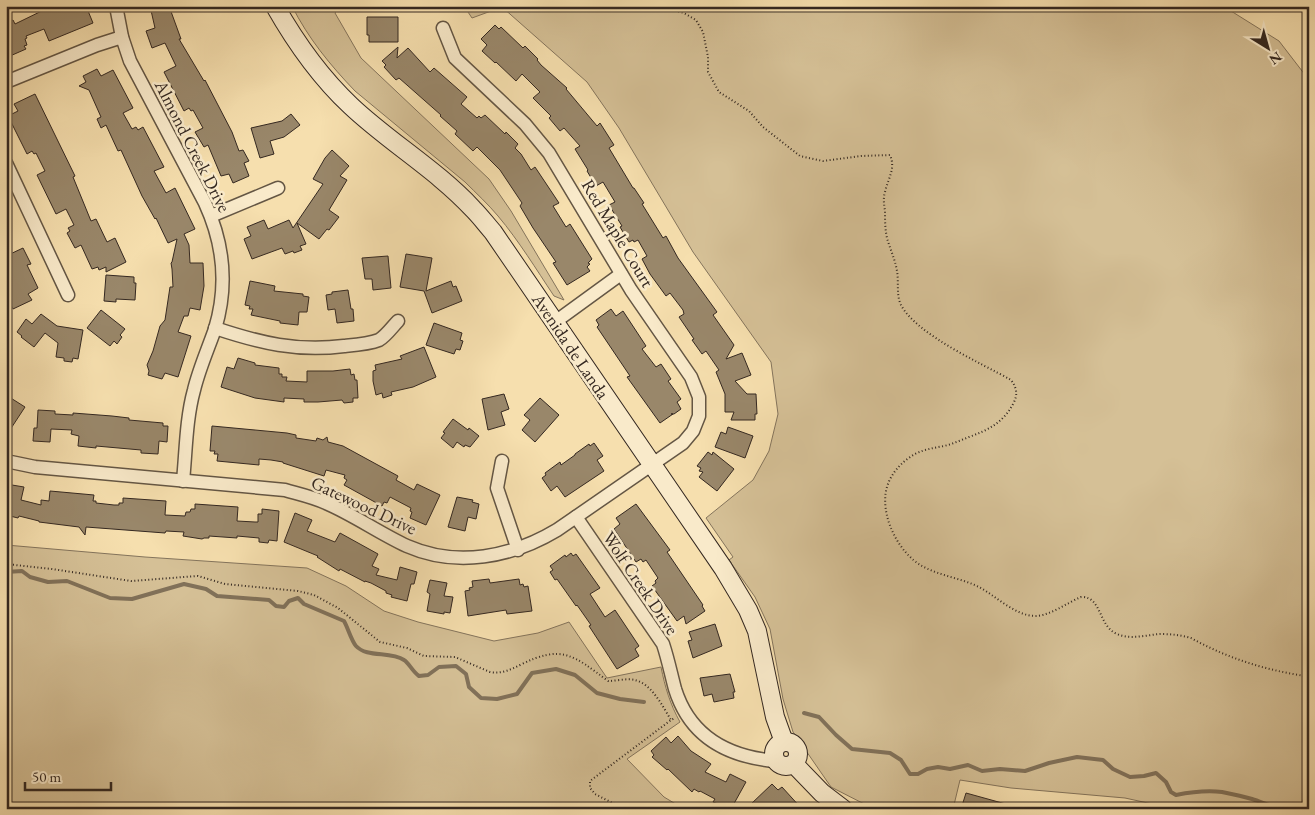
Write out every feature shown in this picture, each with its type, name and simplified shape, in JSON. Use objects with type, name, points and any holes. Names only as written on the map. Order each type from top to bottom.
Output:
[{"type":"street","name":"Almond Creek Drive","points":[[116,6],[122,37],[130,60],[211,216],[223,268],[222,296],[215,328],[194,389],[190,408],[183,481]]},
{"type":"street","name":"Avenida de Landa","points":[[275,6],[308,59],[329,84],[351,106],[452,189],[493,232],[723,568],[748,610],[757,631],[775,717],[784,742],[792,743],[797,749],[798,757],[794,764]]},
{"type":"street","name":"Red Maple Court","points":[[443,28],[455,58],[525,124],[549,153],[622,274],[691,377],[699,397],[699,416],[693,431],[683,443],[652,465]]},
{"type":"street","points":[[6,82],[97,45],[122,37]]},
{"type":"street","points":[[6,163],[68,295]]},
{"type":"street","points":[[211,216],[278,188]]},
{"type":"street","points":[[554,322],[622,274]]},
{"type":"street","points":[[215,328],[275,346],[326,348],[380,340],[398,321]]},
{"type":"street","name":"Gatewood Drive","points":[[6,460],[35,467],[285,490],[306,495],[326,503],[409,547],[451,557],[473,558],[494,556],[518,550],[538,541],[652,465]]},
{"type":"street","points":[[502,461],[497,488],[518,550]]},
{"type":"street","name":"Wolf Creek Drive","points":[[576,517],[662,644],[669,660],[682,706],[692,722],[711,740],[732,753],[748,758],[776,761]]},
{"type":"street","points":[[784,742],[776,746],[774,750],[773,754],[776,761],[786,767],[794,764],[822,793],[843,809]]},
{"type":"path","points":[[658,6],[684,13],[696,20],[704,32],[708,72],[719,92],[749,111],[763,127],[800,156],[823,161],[861,156],[890,155],[893,161],[893,171],[884,200],[887,235],[897,272],[900,304],[914,321],[927,331],[965,356],[1011,380],[1015,385],[1015,402],[1007,415],[992,428],[951,444],[921,451],[905,460],[896,470],[884,500],[893,533],[908,554],[923,566],[978,586],[1012,609],[1035,616],[1045,614],[1081,597],[1088,597],[1095,602],[1106,627],[1117,634],[1136,637],[1161,634],[1182,635],[1248,664],[1309,678]]},
{"type":"path","points":[[6,564],[131,581],[198,576],[225,584],[298,591],[314,595],[338,608],[380,642],[408,648],[424,656],[455,657],[495,673],[510,670],[530,660],[552,653],[575,658],[584,662],[608,681],[634,680],[644,683],[671,720]]},
{"type":"path","points":[[624,809],[595,794],[590,788],[590,781],[679,715]]},
{"type":"shaded area","points":[[292,6],[341,6],[335,13],[361,58],[489,179],[511,211],[564,300],[554,296],[513,235],[498,216],[465,182],[355,91],[312,40]]},
{"type":"shaded area","points":[[464,6],[1223,6],[1279,41],[1309,80],[1309,809],[1175,809],[1125,798],[1011,788],[960,780],[953,809],[874,809],[831,787],[793,732],[783,699],[770,629],[755,597],[729,560],[733,557],[706,518],[753,480],[769,451],[778,414],[771,362],[693,252],[619,128],[587,82],[502,7],[472,18]]},
{"type":"shaded area","points":[[6,545],[307,568],[346,586],[384,611],[418,622],[494,641],[538,633],[569,622],[607,678],[661,667],[668,695],[680,722],[627,759],[664,797],[684,809],[6,809]]},
{"type":"building","points":[[52,6],[86,6],[93,23],[49,41],[44,29],[26,36],[27,45],[24,46],[26,49],[10,56],[6,48],[6,23],[13,20],[15,24]]},
{"type":"building","points":[[150,6],[169,6],[181,39],[179,39],[205,80],[232,132],[239,151],[243,150],[249,161],[244,163],[249,176],[233,183],[229,174],[221,176],[208,145],[204,147],[195,132],[203,128],[193,110],[191,111],[189,108],[184,111],[164,72],[176,66],[165,43],[152,48],[146,31],[155,28]]},
{"type":"building","points":[[367,17],[398,17],[398,42],[369,42]]},
{"type":"building","points":[[495,25],[499,29],[501,27],[523,48],[525,46],[538,59],[541,65],[567,88],[597,126],[600,123],[614,145],[609,148],[644,203],[642,204],[663,238],[666,236],[678,258],[717,312],[713,315],[734,345],[726,359],[742,353],[751,375],[735,381],[747,394],[756,394],[757,414],[755,414],[755,420],[731,420],[734,412],[725,412],[725,394],[716,372],[719,370],[706,351],[702,354],[692,340],[694,339],[679,317],[684,314],[683,310],[670,293],[666,296],[650,274],[642,259],[647,256],[638,240],[629,242],[609,205],[615,202],[603,182],[596,186],[575,149],[580,146],[564,128],[560,131],[549,118],[551,116],[533,98],[540,92],[522,74],[516,81],[482,51],[487,45],[481,39]]},
{"type":"building","points":[[398,47],[397,58],[408,48],[430,72],[434,68],[467,97],[461,104],[477,118],[485,115],[518,144],[515,148],[531,170],[535,167],[559,203],[553,206],[566,227],[570,224],[592,259],[587,267],[590,271],[567,285],[553,263],[556,262],[520,206],[522,203],[500,170],[477,147],[473,151],[455,134],[457,131],[441,115],[399,78],[396,80],[384,67],[386,65],[382,61]]},
{"type":"building","points":[[97,69],[101,76],[113,70],[133,108],[123,113],[132,129],[136,127],[138,130],[143,127],[164,167],[154,171],[166,193],[175,188],[195,229],[184,234],[189,245],[190,263],[203,263],[204,286],[200,310],[190,308],[188,316],[184,316],[178,332],[191,336],[178,377],[165,373],[162,379],[148,375],[147,365],[160,326],[165,320],[170,287],[173,287],[171,263],[177,239],[168,243],[156,218],[142,196],[121,150],[118,151],[106,125],[101,128],[97,119],[101,117],[89,90],[79,86],[86,82],[83,76]]},
{"type":"building","points":[[35,94],[75,176],[73,177],[91,221],[96,219],[107,242],[115,238],[126,262],[106,272],[106,267],[99,270],[98,267],[92,269],[81,245],[75,248],[67,233],[70,231],[68,228],[74,225],[66,209],[56,214],[37,175],[45,171],[36,153],[34,154],[32,151],[27,154],[8,116],[18,111],[14,104]]},
{"type":"building","points":[[291,114],[300,125],[284,137],[270,141],[274,154],[260,158],[251,128],[282,121]]},
{"type":"building","points":[[332,150],[349,166],[340,176],[347,180],[329,210],[339,217],[319,239],[297,223],[306,244],[300,246],[302,250],[285,254],[282,248],[252,259],[244,239],[251,236],[247,227],[264,220],[268,229],[289,220],[293,228],[323,184],[313,179]]},
{"type":"building","points":[[23,248],[31,264],[27,265],[38,288],[28,294],[32,300],[13,309],[6,296],[6,256]]},
{"type":"building","points":[[406,254],[432,258],[426,291],[451,281],[453,287],[456,286],[462,301],[432,313],[424,291],[400,287]]},
{"type":"building","points":[[388,256],[391,288],[373,290],[372,279],[365,279],[362,258]]},
{"type":"building","points":[[106,275],[134,277],[134,283],[136,283],[135,300],[116,299],[116,302],[104,301]]},
{"type":"building","points":[[250,281],[275,286],[274,291],[303,294],[303,296],[309,297],[307,312],[299,312],[298,325],[280,323],[280,321],[251,315],[253,309],[249,309],[250,306],[245,305]]},
{"type":"building","points":[[348,290],[354,321],[337,323],[335,309],[328,310],[326,295],[332,294],[332,292]]},
{"type":"building","points":[[611,309],[616,316],[623,311],[646,346],[642,349],[656,367],[661,364],[671,379],[668,381],[681,399],[677,402],[681,409],[660,423],[627,377],[630,376],[597,327],[599,325],[596,320]]},
{"type":"building","points":[[101,310],[125,329],[120,335],[122,337],[117,344],[114,341],[110,346],[87,328]]},
{"type":"building","points":[[41,314],[57,326],[83,330],[78,359],[73,358],[72,362],[56,357],[58,343],[45,333],[34,347],[21,337],[17,332],[26,319],[32,324]]},
{"type":"building","points":[[434,323],[462,333],[460,340],[463,341],[460,350],[456,349],[454,354],[426,345]]},
{"type":"building","points":[[424,347],[436,377],[413,387],[391,392],[392,395],[383,398],[382,393],[376,395],[373,381],[373,371],[376,370],[375,365],[402,359],[400,356]]},
{"type":"building","points":[[238,358],[255,363],[255,365],[279,368],[279,374],[282,374],[282,377],[287,377],[286,381],[307,382],[307,371],[350,369],[351,375],[354,374],[355,380],[357,380],[358,398],[353,398],[353,402],[344,403],[342,400],[304,402],[304,399],[284,398],[284,402],[255,398],[221,387],[227,367],[234,369]]},
{"type":"building","points":[[504,394],[509,409],[501,412],[505,425],[488,430],[482,399]]},
{"type":"building","points":[[6,395],[25,407],[6,436]]},
{"type":"building","points":[[540,398],[559,415],[535,442],[522,430],[530,420],[524,415]]},
{"type":"building","points":[[38,410],[55,411],[55,414],[73,415],[73,413],[112,416],[129,418],[129,420],[163,423],[163,426],[168,426],[167,442],[159,441],[158,454],[141,453],[141,450],[78,446],[79,436],[71,434],[72,430],[51,429],[50,442],[33,441],[34,428],[37,428]]},
{"type":"building","points":[[453,419],[479,436],[470,447],[465,445],[464,447],[457,442],[453,448],[441,438],[445,433],[443,432]]},
{"type":"building","points":[[212,426],[287,433],[296,435],[296,438],[316,441],[317,438],[323,440],[327,437],[328,442],[343,446],[398,476],[396,480],[414,490],[417,484],[440,495],[426,525],[410,518],[411,508],[390,497],[387,503],[384,502],[382,506],[344,485],[347,480],[344,478],[345,475],[326,470],[324,476],[283,462],[271,460],[259,459],[259,465],[217,461],[218,454],[214,454],[215,451],[210,451]]},
{"type":"building","points":[[728,427],[753,436],[745,458],[715,447],[721,432],[726,434]]},
{"type":"building","points":[[594,443],[603,456],[597,460],[604,471],[565,497],[557,486],[551,491],[542,478],[546,475],[545,473],[560,462],[561,465],[589,444],[590,446]]},
{"type":"building","points":[[708,452],[712,455],[713,452],[734,469],[717,491],[699,477],[703,472],[699,471],[701,468],[697,466]]},
{"type":"building","points":[[6,484],[24,487],[21,500],[41,505],[41,500],[49,501],[50,491],[94,495],[93,501],[96,501],[96,503],[114,505],[123,503],[123,498],[166,501],[165,515],[185,516],[186,512],[195,509],[195,504],[238,507],[237,521],[258,522],[258,514],[262,514],[262,509],[279,511],[277,541],[259,542],[259,538],[237,536],[237,538],[209,536],[209,538],[202,539],[183,536],[184,532],[166,531],[165,533],[86,527],[85,535],[79,527],[39,522],[19,516],[18,518],[6,515]]},
{"type":"building","points":[[457,497],[473,500],[472,502],[479,504],[476,519],[468,517],[465,531],[448,527]]},
{"type":"building","points":[[636,504],[670,550],[667,552],[703,605],[705,611],[686,624],[684,616],[677,621],[652,586],[658,578],[646,560],[643,562],[641,559],[636,562],[614,529],[620,524],[616,518]]},
{"type":"building","points":[[295,513],[312,520],[307,531],[335,542],[340,533],[378,554],[372,566],[379,569],[376,575],[397,580],[400,567],[417,572],[414,584],[411,584],[407,601],[391,597],[392,595],[371,583],[365,582],[340,569],[339,571],[318,556],[284,542]]},
{"type":"building","points":[[571,553],[573,556],[576,554],[600,588],[590,594],[605,617],[615,610],[639,646],[635,649],[639,656],[617,669],[589,626],[591,625],[550,572],[553,570],[550,566]]},
{"type":"building","points":[[489,579],[490,583],[519,579],[520,585],[528,586],[532,611],[507,614],[506,610],[468,616],[465,591],[473,587],[472,581]]},
{"type":"building","points":[[430,580],[447,583],[444,596],[453,597],[450,613],[444,612],[444,614],[427,611],[430,594],[427,592]]},
{"type":"building","points":[[715,624],[722,646],[693,658],[688,641],[692,640],[689,632]]},
{"type":"building","points":[[730,674],[735,692],[733,692],[734,698],[714,702],[712,694],[704,696],[700,678]]},
{"type":"building","points":[[678,736],[691,751],[711,764],[705,772],[726,782],[730,774],[746,782],[731,809],[713,802],[715,799],[700,791],[694,789],[692,792],[668,769],[652,757],[654,755],[651,751],[666,737],[671,743]]},
{"type":"building","points":[[772,784],[778,790],[782,787],[802,809],[755,809],[751,804]]},
{"type":"building","points":[[966,793],[1013,806],[1012,809],[961,809]]},
{"type":"waterway","points":[[6,572],[22,571],[30,577],[48,582],[67,581],[110,598],[132,599],[184,584],[206,589],[217,596],[269,600],[276,606],[284,607],[289,601],[298,598],[304,604],[344,621],[354,643],[361,650],[398,657],[406,661],[419,676],[428,675],[439,667],[456,666],[466,674],[469,687],[481,698],[497,699],[517,694],[532,673],[556,669],[575,675],[597,693],[620,699],[644,702]]},
{"type":"waterway","points":[[804,713],[819,717],[852,749],[890,753],[901,760],[910,774],[918,774],[927,769],[938,767],[950,769],[968,765],[982,771],[1000,769],[1025,771],[1077,757],[1103,760],[1113,769],[1130,777],[1156,773],[1166,782],[1171,792],[1176,795],[1210,791],[1222,792],[1248,798],[1277,808],[1289,808],[1303,804],[1309,790]]}]
